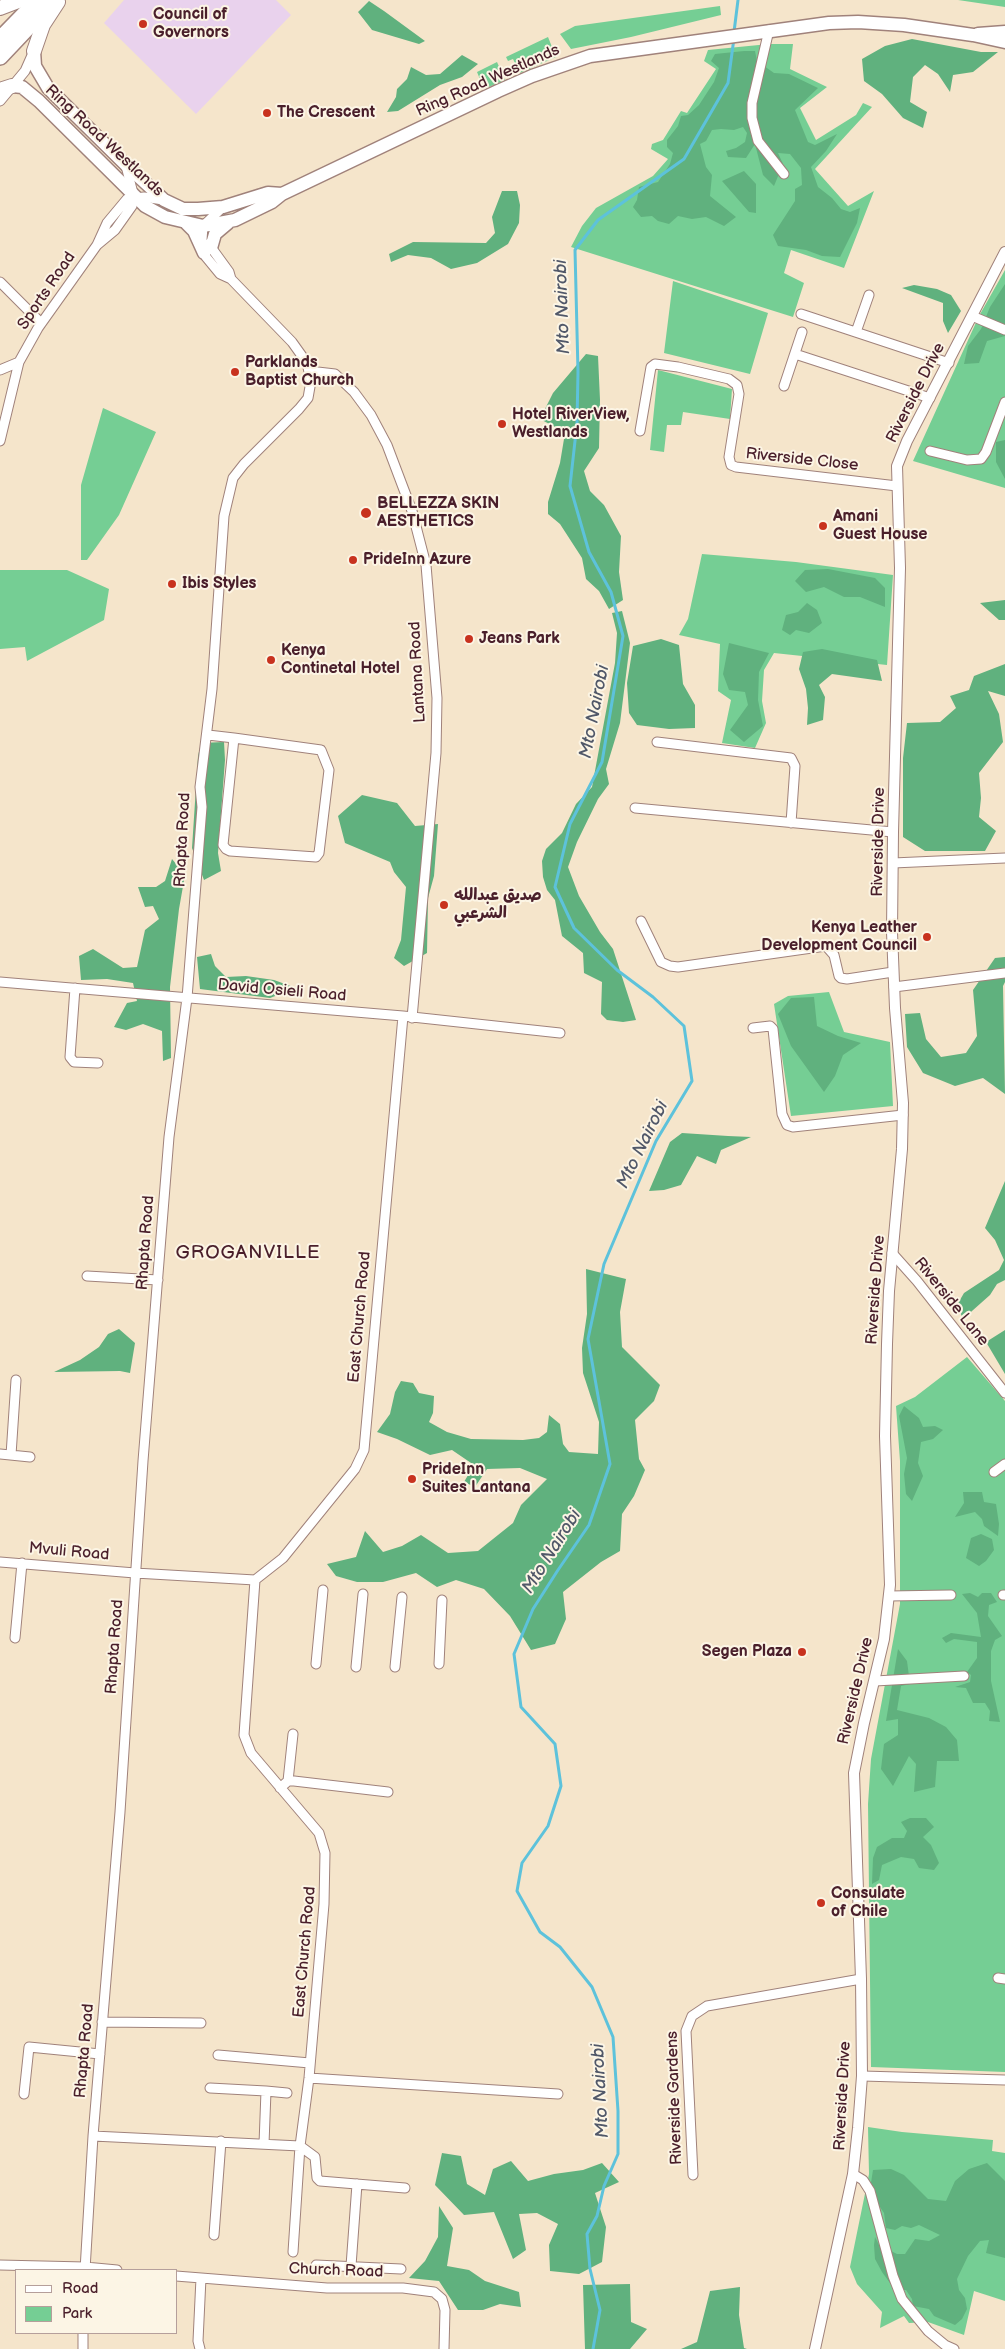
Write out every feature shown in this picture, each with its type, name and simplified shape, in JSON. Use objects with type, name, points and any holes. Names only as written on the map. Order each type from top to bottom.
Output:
[{"type":"highway","points":[[0,39],[38,0]]},
{"type":"highway","points":[[0,57],[54,0]]},
{"type":"highway","points":[[34,50],[43,25],[60,0]]},
{"type":"highway","points":[[0,8],[19,1]]},
{"type":"main road","points":[[769,30],[858,22],[904,25],[973,35],[1005,42]]},
{"type":"main road","name":"Ring Road Westlands","points":[[6,88],[22,87],[39,101],[134,197],[158,214],[203,226],[228,223],[256,211],[282,194],[498,91],[579,58],[769,30]]},
{"type":"main road","points":[[973,35],[1005,32]]},
{"type":"main road","name":"Ring Road Westlands","points":[[34,50],[36,66],[48,88],[126,166],[164,200],[183,209],[222,208],[268,193],[282,194]]},
{"type":"main road","points":[[186,223],[208,251]]},
{"type":"main road","points":[[208,251],[215,234],[228,223]]},
{"type":"street","points":[[769,30],[752,103],[752,118],[758,141],[784,174]]},
{"type":"street","points":[[0,101],[6,88],[25,72],[34,50]]},
{"type":"street","points":[[126,166],[134,197],[164,200]]},
{"type":"street","name":"Sports Road","points":[[0,441],[19,362],[41,324],[97,245],[107,223],[122,202],[134,197]]},
{"type":"street","name":"Ring Road Westlands","points":[[203,226],[222,208]]},
{"type":"street","name":"Ring Road Westlands","points":[[183,209],[203,226],[208,251]]},
{"type":"street","name":"Rhapta Road","points":[[85,2269],[93,2136],[120,1812],[135,1573],[169,1137],[186,998],[202,807],[200,787],[208,735],[224,516],[227,496],[233,478],[244,464],[300,409],[308,398],[311,381],[304,358],[292,342],[231,279],[230,272],[208,251]]},
{"type":"street","name":"Riverside Drive","points":[[815,2349],[853,2174],[862,2076],[861,1979],[854,1772],[875,1681],[888,1614],[889,1596],[889,1526],[885,1436],[889,1291],[903,1115],[893,972],[893,832],[900,568],[898,460],[1005,252]]},
{"type":"street","points":[[0,282],[41,324]]},
{"type":"street","points":[[856,332],[868,295]]},
{"type":"street","points":[[801,314],[949,363]]},
{"type":"street","points":[[972,316],[1005,330]]},
{"type":"street","points":[[784,386],[802,332]]},
{"type":"street","points":[[795,354],[930,398]]},
{"type":"street","points":[[0,370],[19,362]]},
{"type":"street","name":"Riverside Close","points":[[640,431],[651,367],[655,364],[678,367],[729,379],[737,385],[739,394],[729,457],[731,465],[897,486]]},
{"type":"street","name":"Lantana Road","points":[[309,371],[335,374],[354,392],[371,415],[387,445],[412,511],[420,536],[426,566],[436,698],[436,752],[407,1017]]},
{"type":"street","points":[[930,451],[967,460],[981,459],[986,452],[1005,402]]},
{"type":"street","points":[[208,735],[234,738],[321,750],[329,770],[320,853],[316,857],[239,852],[226,849],[223,844],[234,738]]},
{"type":"street","points":[[657,742],[791,758],[795,766],[791,823]]},
{"type":"street","points":[[634,808],[893,832]]},
{"type":"street","points":[[893,863],[1005,858]]},
{"type":"street","points":[[641,921],[661,962],[670,966],[678,967],[826,946],[834,955],[841,978],[847,979],[893,972]]},
{"type":"street","points":[[894,986],[1005,973]]},
{"type":"street","name":"David Osieli Road","points":[[0,982],[407,1017],[560,1033]]},
{"type":"street","points":[[75,988],[70,1057],[74,1062],[98,1063]]},
{"type":"street","name":"East Church Road","points":[[293,2252],[300,2146],[309,2078],[326,1888],[325,1853],[319,1833],[251,1753],[244,1735],[255,1580],[283,1558],[355,1469],[364,1450],[407,1017]]},
{"type":"street","points":[[753,1028],[770,1026],[773,1028],[782,1114],[787,1125],[793,1127],[903,1115]]},
{"type":"street","name":"Riverside Lane","points":[[892,1254],[917,1281],[1005,1393]]},
{"type":"street","points":[[87,1276],[158,1280]]},
{"type":"street","points":[[11,1455],[16,1380]]},
{"type":"street","points":[[0,1454],[30,1457]]},
{"type":"street","points":[[994,1472],[1005,1464]]},
{"type":"street","name":"Mvuli Road","points":[[0,1562],[135,1573]]},
{"type":"street","points":[[15,1638],[22,1563]]},
{"type":"street","points":[[135,1573],[255,1580]]},
{"type":"street","points":[[316,1664],[323,1590]]},
{"type":"street","points":[[356,1667],[363,1594]]},
{"type":"street","points":[[889,1596],[951,1595]]},
{"type":"street","points":[[396,1667],[402,1597]]},
{"type":"street","points":[[439,1664],[442,1600]]},
{"type":"street","points":[[875,1681],[964,1676]]},
{"type":"street","points":[[280,1788],[288,1781],[293,1734]]},
{"type":"street","points":[[288,1781],[388,1792]]},
{"type":"street","name":"Riverside Gardens","points":[[693,2175],[686,2031],[692,2016],[707,2006],[861,1979]]},
{"type":"street","points":[[102,2022],[201,2023]]},
{"type":"street","points":[[24,2094],[30,2047],[100,2054]]},
{"type":"street","points":[[218,2055],[310,2063]]},
{"type":"street","points":[[862,2076],[1005,2080]]},
{"type":"street","points":[[309,2078],[558,2094]]},
{"type":"street","points":[[210,2088],[287,2092]]},
{"type":"street","points":[[264,2144],[266,2091]]},
{"type":"street","points":[[93,2136],[300,2146],[315,2156],[317,2178],[320,2181],[405,2188]]},
{"type":"street","points":[[214,2235],[220,2141]]},
{"type":"street","points":[[853,2174],[863,2180],[870,2191],[893,2276],[902,2300],[928,2331],[945,2345],[954,2349]]},
{"type":"street","points":[[351,2266],[357,2184]]},
{"type":"street","points":[[0,2265],[85,2269]]},
{"type":"street","points":[[316,2265],[401,2269]]},
{"type":"street","name":"Church Road","points":[[178,2276],[327,2288],[403,2288],[434,2292],[442,2299],[445,2310],[444,2349]]},
{"type":"street","points":[[200,2349],[198,2341],[201,2278]]},
{"type":"street","points":[[83,2334],[83,2349]]},
{"type":"shaded area","points":[[124,0],[276,0],[291,15],[196,114],[104,23]]},
{"type":"green space","points":[[958,0],[1005,0],[1005,7]]},
{"type":"green space","points":[[369,1],[425,41],[419,44],[372,30],[358,12]]},
{"type":"green space","points":[[720,6],[721,15],[631,37],[571,49],[560,34],[575,26]]},
{"type":"green space","points":[[548,37],[556,57],[520,73],[513,59],[508,61],[506,57]]},
{"type":"green space","points":[[912,39],[981,52],[998,52],[973,72],[953,75],[950,92],[938,74],[925,65],[913,77],[910,102],[927,112],[923,128],[903,118],[882,94],[864,81],[862,59],[885,46]]},
{"type":"green space","points":[[769,44],[793,44],[790,69],[827,87],[800,108],[816,140],[856,115],[863,103],[872,107],[815,169],[848,206],[874,191],[844,268],[791,250],[784,273],[804,283],[793,317],[571,247],[582,226],[596,208],[653,176],[668,159],[651,149],[652,144],[663,140],[681,111],[687,113],[716,69],[704,61],[708,50]]},
{"type":"green space","points":[[755,51],[757,61],[774,73],[789,74],[818,88],[795,110],[808,142],[815,145],[837,134],[826,151],[811,167],[818,187],[832,198],[841,209],[850,212],[860,208],[857,223],[840,257],[822,256],[806,250],[778,246],[773,235],[795,201],[795,189],[802,185],[801,168],[790,154],[778,153],[783,164],[774,186],[763,175],[755,144],[746,158],[728,157],[726,151],[736,148],[745,142],[747,133],[743,127],[734,130],[712,130],[706,141],[700,144],[706,167],[712,175],[710,196],[736,217],[724,226],[706,217],[692,219],[678,216],[669,224],[658,221],[652,216],[641,217],[633,207],[637,200],[639,187],[658,182],[670,164],[673,153],[667,147],[667,140],[678,126],[681,116],[688,115],[699,105],[714,82],[719,68],[711,61],[715,54]]},
{"type":"green space","points":[[462,55],[478,64],[462,77],[440,85],[398,111],[387,112],[396,97],[397,89],[407,79],[411,67],[426,75],[440,74]]},
{"type":"green space","points":[[497,62],[505,80],[484,89],[477,72]]},
{"type":"green space","points":[[744,171],[756,184],[756,213],[749,212],[722,181]]},
{"type":"green space","points":[[502,191],[517,191],[520,205],[519,223],[508,244],[477,263],[451,269],[431,258],[408,255],[391,262],[389,254],[413,242],[486,243],[495,233],[492,217]]},
{"type":"green space","points":[[1005,270],[1005,488],[913,461],[979,316]]},
{"type":"green space","points":[[673,281],[768,313],[750,374],[664,353]]},
{"type":"green space","points":[[1005,284],[1005,336],[987,341],[979,363],[964,364],[968,346],[981,329],[990,307]]},
{"type":"green space","points":[[914,285],[937,289],[951,295],[961,311],[948,333],[943,321],[943,303],[902,288]]},
{"type":"green space","points":[[586,354],[598,356],[600,400],[599,448],[584,471],[590,491],[604,505],[621,536],[619,572],[623,600],[609,609],[599,591],[586,579],[582,558],[560,524],[548,514],[548,502],[560,463],[564,439],[555,427],[540,419],[553,393]]},
{"type":"green space","points":[[658,370],[732,389],[730,419],[683,412],[681,425],[667,425],[664,452],[650,450]]},
{"type":"green space","points":[[103,408],[156,432],[119,515],[87,560],[81,560],[81,485]]},
{"type":"green space","points":[[1005,440],[1005,479],[996,462],[996,442]]},
{"type":"green space","points":[[702,554],[796,562],[893,575],[887,665],[774,653],[764,670],[762,701],[766,723],[755,748],[722,743],[731,700],[718,691],[720,644],[679,635],[688,619]]},
{"type":"green space","points":[[828,569],[875,578],[885,588],[885,607],[860,597],[844,597],[824,587],[806,592],[795,581],[805,570]]},
{"type":"green space","points":[[0,570],[67,570],[109,589],[104,620],[27,661],[25,647],[0,649]]},
{"type":"green space","points":[[1005,600],[1005,620],[999,620],[980,603]]},
{"type":"green space","points":[[807,603],[817,610],[822,623],[809,633],[796,630],[790,635],[782,630],[786,615],[798,612]]},
{"type":"green space","points":[[622,611],[630,643],[620,723],[606,769],[609,784],[598,799],[577,842],[568,867],[579,896],[600,932],[613,949],[636,1020],[623,1022],[607,1020],[601,1014],[602,982],[584,973],[583,953],[562,936],[555,900],[547,890],[543,877],[542,861],[546,849],[562,833],[576,804],[592,787],[615,663],[617,633],[612,613]]},
{"type":"green space","points":[[661,639],[679,645],[683,684],[695,705],[695,728],[669,729],[637,725],[629,713],[627,683],[633,646]]},
{"type":"green space","points":[[729,643],[769,653],[759,672],[758,700],[763,726],[744,742],[730,730],[748,705],[745,692],[729,690],[723,674]]},
{"type":"green space","points":[[822,649],[877,660],[882,681],[832,674],[819,685],[825,697],[823,720],[807,725],[806,689],[799,669],[803,652]]},
{"type":"green space","points":[[1005,664],[1005,696],[988,691],[999,714],[1003,742],[979,773],[981,798],[979,817],[996,831],[985,851],[925,851],[903,837],[903,758],[907,723],[940,722],[956,708],[950,696],[969,690],[974,676]]},
{"type":"green space","points":[[224,742],[225,760],[218,853],[221,871],[204,880],[192,848],[198,756],[201,743]]},
{"type":"green space","points":[[362,795],[397,803],[415,826],[438,824],[434,876],[428,898],[427,953],[404,966],[394,958],[401,940],[406,887],[394,872],[390,862],[345,843],[338,816]]},
{"type":"green space","points":[[172,859],[185,875],[170,987],[171,1058],[163,1061],[162,1031],[143,1024],[126,1030],[114,1027],[127,1003],[137,1001],[133,983],[107,979],[81,980],[79,956],[93,949],[123,968],[137,967],[145,930],[159,919],[153,906],[145,907],[138,887],[156,887],[165,881]]},
{"type":"green space","points":[[211,954],[215,966],[226,977],[246,976],[274,980],[296,988],[270,998],[200,989],[197,957]]},
{"type":"green space","points":[[1005,957],[1005,982],[1003,986],[1005,1094],[983,1078],[955,1086],[923,1073],[907,1047],[905,1014],[920,1013],[926,1039],[941,1057],[966,1053],[977,1036],[973,990],[995,958]]},
{"type":"green space","points":[[829,992],[844,1032],[890,1042],[893,1106],[791,1116],[774,1004],[788,996]]},
{"type":"green space","points":[[814,997],[817,1026],[838,1036],[861,1043],[843,1055],[835,1076],[824,1092],[791,1046],[778,1014],[791,998]]},
{"type":"green space","points":[[682,1133],[751,1137],[721,1150],[716,1164],[697,1156],[681,1185],[664,1190],[649,1191],[670,1142]]},
{"type":"green space","points":[[1005,1181],[1005,1280],[997,1284],[990,1295],[963,1319],[957,1305],[964,1293],[999,1270],[1004,1260],[995,1240],[985,1228]]},
{"type":"green space","points":[[586,1269],[626,1279],[620,1312],[622,1347],[660,1385],[654,1401],[635,1420],[639,1459],[645,1470],[634,1496],[622,1514],[620,1551],[601,1562],[563,1592],[566,1619],[555,1644],[531,1650],[510,1616],[484,1589],[456,1580],[437,1587],[416,1573],[383,1582],[357,1582],[336,1576],[327,1564],[356,1557],[365,1531],[383,1552],[402,1546],[421,1535],[448,1553],[478,1551],[513,1523],[521,1505],[547,1479],[520,1468],[487,1469],[475,1487],[464,1482],[474,1465],[452,1450],[430,1455],[397,1439],[377,1432],[390,1414],[395,1392],[401,1381],[413,1383],[419,1393],[434,1396],[433,1413],[429,1422],[447,1432],[471,1439],[523,1440],[539,1438],[547,1432],[549,1415],[560,1424],[563,1444],[569,1452],[598,1454],[599,1422],[583,1373],[582,1348],[587,1314]]},
{"type":"green space","points":[[119,1329],[135,1343],[130,1373],[120,1371],[54,1372],[80,1360],[99,1347],[108,1334]]},
{"type":"green space","points":[[1005,1330],[1005,1374],[986,1342]]},
{"type":"green space","points":[[967,1357],[1005,1401],[1005,2072],[871,2067],[868,1804],[871,1759],[900,1604],[900,1461],[896,1406],[915,1397]]},
{"type":"green space","points":[[904,1406],[919,1418],[923,1427],[935,1426],[943,1430],[933,1439],[921,1442],[918,1463],[923,1476],[912,1501],[906,1494],[904,1474],[907,1458],[899,1416]]},
{"type":"green space","points":[[963,1492],[982,1492],[984,1502],[996,1504],[999,1524],[998,1536],[984,1526],[982,1519],[975,1512],[955,1517],[964,1503]]},
{"type":"green space","points":[[981,1534],[992,1539],[994,1550],[986,1561],[979,1566],[966,1558],[971,1538]]},
{"type":"green space","points":[[970,1593],[978,1597],[982,1593],[991,1593],[997,1602],[989,1605],[988,1616],[1002,1636],[995,1640],[991,1651],[991,1681],[1000,1722],[989,1721],[990,1711],[985,1703],[973,1703],[966,1688],[955,1687],[970,1682],[971,1675],[967,1672],[977,1658],[977,1642],[954,1639],[946,1643],[942,1638],[951,1633],[981,1637],[977,1613],[962,1594]]},
{"type":"green space","points":[[898,1649],[907,1661],[910,1684],[901,1686],[897,1710],[929,1718],[946,1727],[957,1740],[959,1761],[937,1761],[935,1787],[914,1792],[916,1764],[909,1756],[893,1786],[881,1769],[884,1744],[898,1735],[898,1719],[886,1721]]},
{"type":"green space","points":[[910,1818],[926,1818],[934,1827],[923,1837],[931,1845],[939,1863],[934,1870],[919,1868],[914,1859],[901,1857],[882,1865],[879,1880],[872,1884],[873,1858],[877,1847],[892,1838],[904,1838],[907,1831],[901,1822]]},
{"type":"green space","points":[[868,2127],[993,2140],[992,2151],[1005,2153],[1005,2301],[974,2291],[964,2335],[928,2322],[909,2323],[904,2316],[880,2328],[882,2312],[857,2284],[850,2267],[869,2174]]},
{"type":"green space","points":[[442,2153],[461,2156],[467,2184],[485,2195],[493,2169],[511,2161],[528,2181],[554,2174],[583,2170],[602,2163],[619,2182],[595,2193],[606,2227],[602,2262],[579,2274],[550,2271],[549,2245],[558,2224],[537,2213],[519,2214],[526,2250],[513,2259],[494,2212],[464,2215],[435,2185]]},
{"type":"green space","points":[[987,2163],[1005,2181],[1005,2258],[986,2253],[989,2240],[980,2241],[968,2256],[957,2279],[959,2290],[965,2298],[967,2309],[962,2319],[955,2325],[934,2316],[929,2309],[913,2306],[912,2299],[906,2290],[895,2290],[875,2259],[875,2237],[879,2245],[897,2254],[905,2254],[915,2239],[929,2241],[940,2235],[919,2225],[911,2228],[902,2226],[895,2230],[886,2228],[884,2213],[880,2207],[868,2202],[873,2170],[891,2169],[904,2175],[928,2199],[946,2201],[955,2181],[969,2169]]},
{"type":"green space","points":[[439,2206],[453,2228],[447,2266],[469,2270],[485,2281],[519,2292],[521,2307],[500,2304],[483,2310],[458,2310],[439,2281],[409,2278],[425,2261],[438,2237]]},
{"type":"green space","points":[[630,2284],[631,2322],[647,2329],[630,2349],[585,2349],[583,2285]]},
{"type":"green space","points":[[740,2287],[739,2315],[744,2348],[747,2349],[681,2349],[697,2342],[710,2291]]},
{"type":"waterway","name":"Mto Nairobi","points":[[734,32],[738,0]]},
{"type":"waterway","name":"Mto Nairobi","points":[[593,2349],[600,2310],[590,2269],[587,2234],[597,2216],[604,2186],[618,2154],[618,2111],[613,2037],[592,1987],[560,1947],[540,1932],[517,1891],[522,1863],[548,1826],[561,1786],[555,1744],[521,1707],[514,1654],[533,1609],[589,1525],[610,1464],[588,1339],[604,1264],[656,1141],[692,1081],[684,1026],[653,997],[617,970],[574,928],[555,887],[570,824],[602,762],[623,636],[611,592],[589,552],[570,486],[577,423],[578,372],[575,250],[598,220],[684,159],[728,83],[734,38]]},
{"type":"place","name":"Council of Governors","points":[[143,24]]},
{"type":"place","name":"The Crescent","points":[[267,113]]},
{"type":"place","name":"Parklands Baptist Church","points":[[235,372]]},
{"type":"place","name":"Hotel RiverView, Westlands","points":[[502,424]]},
{"type":"place","name":"BELLEZZA SKIN AESTHETICS","points":[[366,513]]},
{"type":"place","name":"Amani Guest House","points":[[823,526]]},
{"type":"place","name":"PrideInn Azure","points":[[353,560]]},
{"type":"place","name":"Ibis Styles","points":[[172,584]]},
{"type":"place","name":"Jeans Park","points":[[469,639]]},
{"type":"place","name":"Kenya Continetal Hotel","points":[[271,660]]},
{"type":"place","name":"صديق عبدالله الشرعبي","points":[[444,905]]},
{"type":"place","name":"Kenya Leather Development Council","points":[[927,937]]},
{"type":"place","name":"PrideInn Suites Lantana","points":[[412,1479]]},
{"type":"place","name":"Segen Plaza","points":[[802,1652]]},
{"type":"place","name":"Consulate of Chile","points":[[821,1903]]},
{"type":"district","name":"GROGANVILLE","points":[[248,1253]]}]
